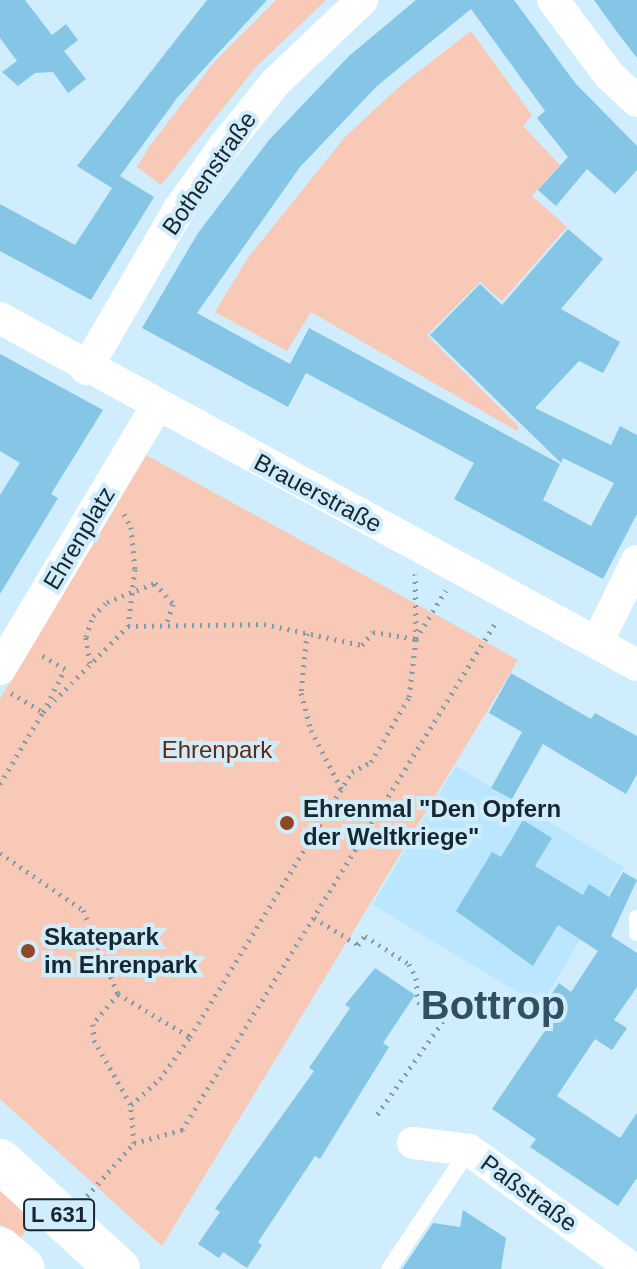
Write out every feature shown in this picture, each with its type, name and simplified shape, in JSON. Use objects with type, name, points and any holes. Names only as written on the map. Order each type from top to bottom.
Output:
[{"type":"main road","name":"L 631","points":[[0,1161],[118,1269]]},
{"type":"main road","name":"L 631","points":[[0,1249],[23,1269]]},
{"type":"street","name":"Bothenstraße","points":[[86,369],[179,209],[225,145],[276,82],[362,0]]},
{"type":"street","points":[[553,0],[609,75],[637,101]]},
{"type":"street","name":"Brauerstraße","points":[[0,318],[86,369],[637,665]]},
{"type":"street","name":"Ehrenplatz","points":[[0,669],[157,406]]},
{"type":"street","points":[[597,643],[637,561]]},
{"type":"street","name":"Paßstraße","points":[[413,1143],[469,1150],[633,1269]]},
{"type":"lane","points":[[637,918],[637,933]]},
{"type":"lane","points":[[389,1269],[469,1150]]},
{"type":"path","points":[[43,712],[128,626],[132,590],[131,527],[122,512],[102,498]]},
{"type":"path","points":[[131,1105],[160,1079],[190,1037],[352,772],[371,762],[409,697],[416,639],[412,607],[418,547]]},
{"type":"path","points":[[416,639],[458,568]]},
{"type":"path","points":[[90,664],[86,637],[93,616],[107,602],[155,583],[166,590],[173,604],[167,623]]},
{"type":"path","points":[[65,1221],[134,1143],[182,1130],[512,597]]},
{"type":"path","points":[[128,626],[167,623],[264,624],[362,645],[373,632],[416,639]]},
{"type":"path","points":[[307,633],[301,693],[311,730],[342,790]]},
{"type":"path","points":[[0,784],[65,669],[18,639]]},
{"type":"path","points":[[29,704],[43,712]]},
{"type":"path","points":[[0,853],[83,910],[118,994],[190,1037]]},
{"type":"path","points":[[314,918],[358,945],[365,936],[409,964],[416,978],[418,1002],[443,1021],[374,1119]]},
{"type":"path","points":[[118,994],[93,1024],[94,1040],[131,1105],[134,1143]]},
{"type":"shaded area","points":[[456,766],[624,867],[541,1006],[373,905]]},
{"type":"green space","points":[[276,0],[326,0],[256,67],[161,185],[137,167],[149,147],[215,61]]},
{"type":"green space","points":[[471,31],[532,115],[523,126],[560,165],[532,196],[567,227],[502,301],[480,282],[427,335],[519,427],[517,431],[311,312],[287,351],[215,312],[247,259],[345,137],[400,86]]},
{"type":"green space","name":"Ehrenpark","points":[[146,455],[518,660],[162,1246],[0,1099],[0,699]]},
{"type":"green space","points":[[0,1182],[39,1215],[19,1240],[0,1224]]},
{"type":"building","points":[[0,0],[25,0],[52,35],[66,24],[78,40],[64,51],[86,79],[68,93],[53,72],[35,73],[18,86],[2,72],[17,61],[0,38]]},
{"type":"building","points":[[207,0],[267,0],[177,98],[120,176],[154,197],[91,300],[0,251],[0,204],[75,245],[112,188],[77,166]]},
{"type":"building","points":[[416,0],[514,0],[576,84],[637,146],[637,170],[615,194],[587,169],[556,206],[538,190],[568,157],[537,118],[545,111],[471,9],[377,86],[300,167],[197,313],[290,364],[309,328],[409,382],[560,464],[543,500],[591,526],[614,483],[563,458],[561,463],[430,335],[480,284],[502,305],[568,229],[603,259],[561,309],[620,342],[603,373],[579,361],[535,408],[611,445],[620,426],[637,435],[637,514],[603,579],[454,499],[474,463],[306,373],[288,407],[142,328],[198,233],[269,140],[349,56]]},
{"type":"building","points":[[594,0],[637,0],[637,58],[614,28]]},
{"type":"building","points":[[0,354],[103,410],[51,494],[58,498],[0,594],[0,495],[20,463],[0,451]]},
{"type":"building","points":[[511,673],[591,719],[595,713],[637,736],[637,774],[626,794],[543,744],[512,799],[491,788],[522,732],[489,713]]},
{"type":"building","points":[[523,820],[552,838],[535,866],[583,895],[589,884],[609,897],[623,872],[637,880],[611,936],[637,953],[637,987],[614,1020],[627,1028],[612,1050],[595,1039],[557,1096],[620,1138],[637,1113],[637,1178],[618,1206],[530,1147],[536,1139],[492,1109],[557,1013],[545,1004],[559,983],[571,992],[598,951],[558,925],[533,966],[456,911],[492,852],[501,857]]},
{"type":"building","points":[[375,968],[415,995],[383,1043],[389,1047],[320,1159],[315,1156],[258,1242],[262,1245],[247,1268],[223,1252],[219,1258],[198,1244],[220,1212],[215,1209],[314,1071],[309,1068],[350,1008],[345,1005]]},
{"type":"building","points":[[463,1210],[506,1238],[501,1269],[402,1269],[433,1223],[460,1227]]},
{"type":"place","name":"Ehrenmal \"Den Opfern der Weltkriege\"","points":[[287,823]]},
{"type":"place","name":"Skatepark im Ehrenpark","points":[[28,951]]},
{"type":"district","name":"Bottrop","points":[[493,1005]]}]
